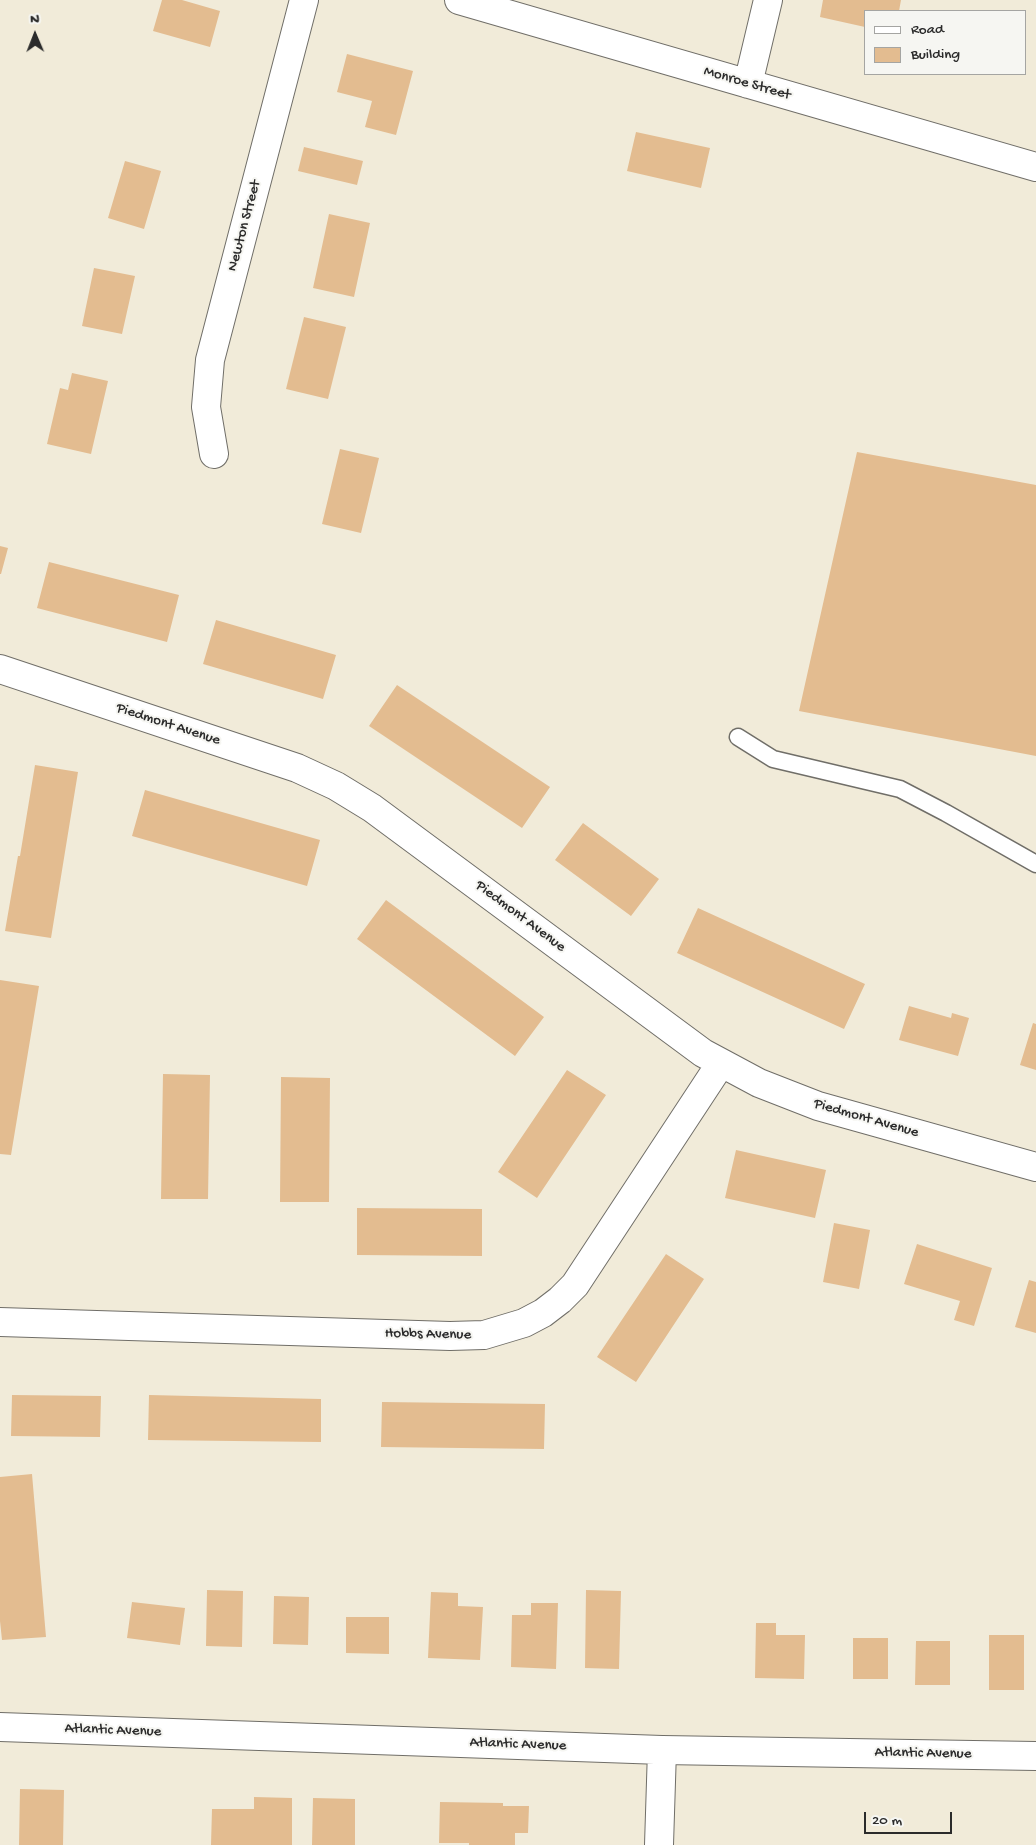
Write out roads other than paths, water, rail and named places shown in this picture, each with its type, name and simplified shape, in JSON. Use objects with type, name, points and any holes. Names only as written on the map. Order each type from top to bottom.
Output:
[{"type":"street","name":"Newton Street","points":[[214,454],[206,407],[210,360],[304,0]]},
{"type":"street","name":"Monroe Street","points":[[459,0],[1036,166]]},
{"type":"street","points":[[748,84],[768,0]]},
{"type":"street","name":"Piedmont Avenue","points":[[0,669],[297,768],[336,786],[372,808],[703,1053],[759,1083],[818,1106],[1036,1167]]},
{"type":"street","name":"Hobbs Avenue","points":[[0,1322],[450,1336],[484,1335],[524,1323],[543,1313],[575,1285],[721,1063]]},
{"type":"street","name":"Atlantic Avenue","points":[[0,1727],[662,1750],[1036,1756]]},
{"type":"street","points":[[659,1845],[662,1750]]},
{"type":"lane","points":[[738,737],[773,759],[900,790],[946,813],[1036,864]]}]
